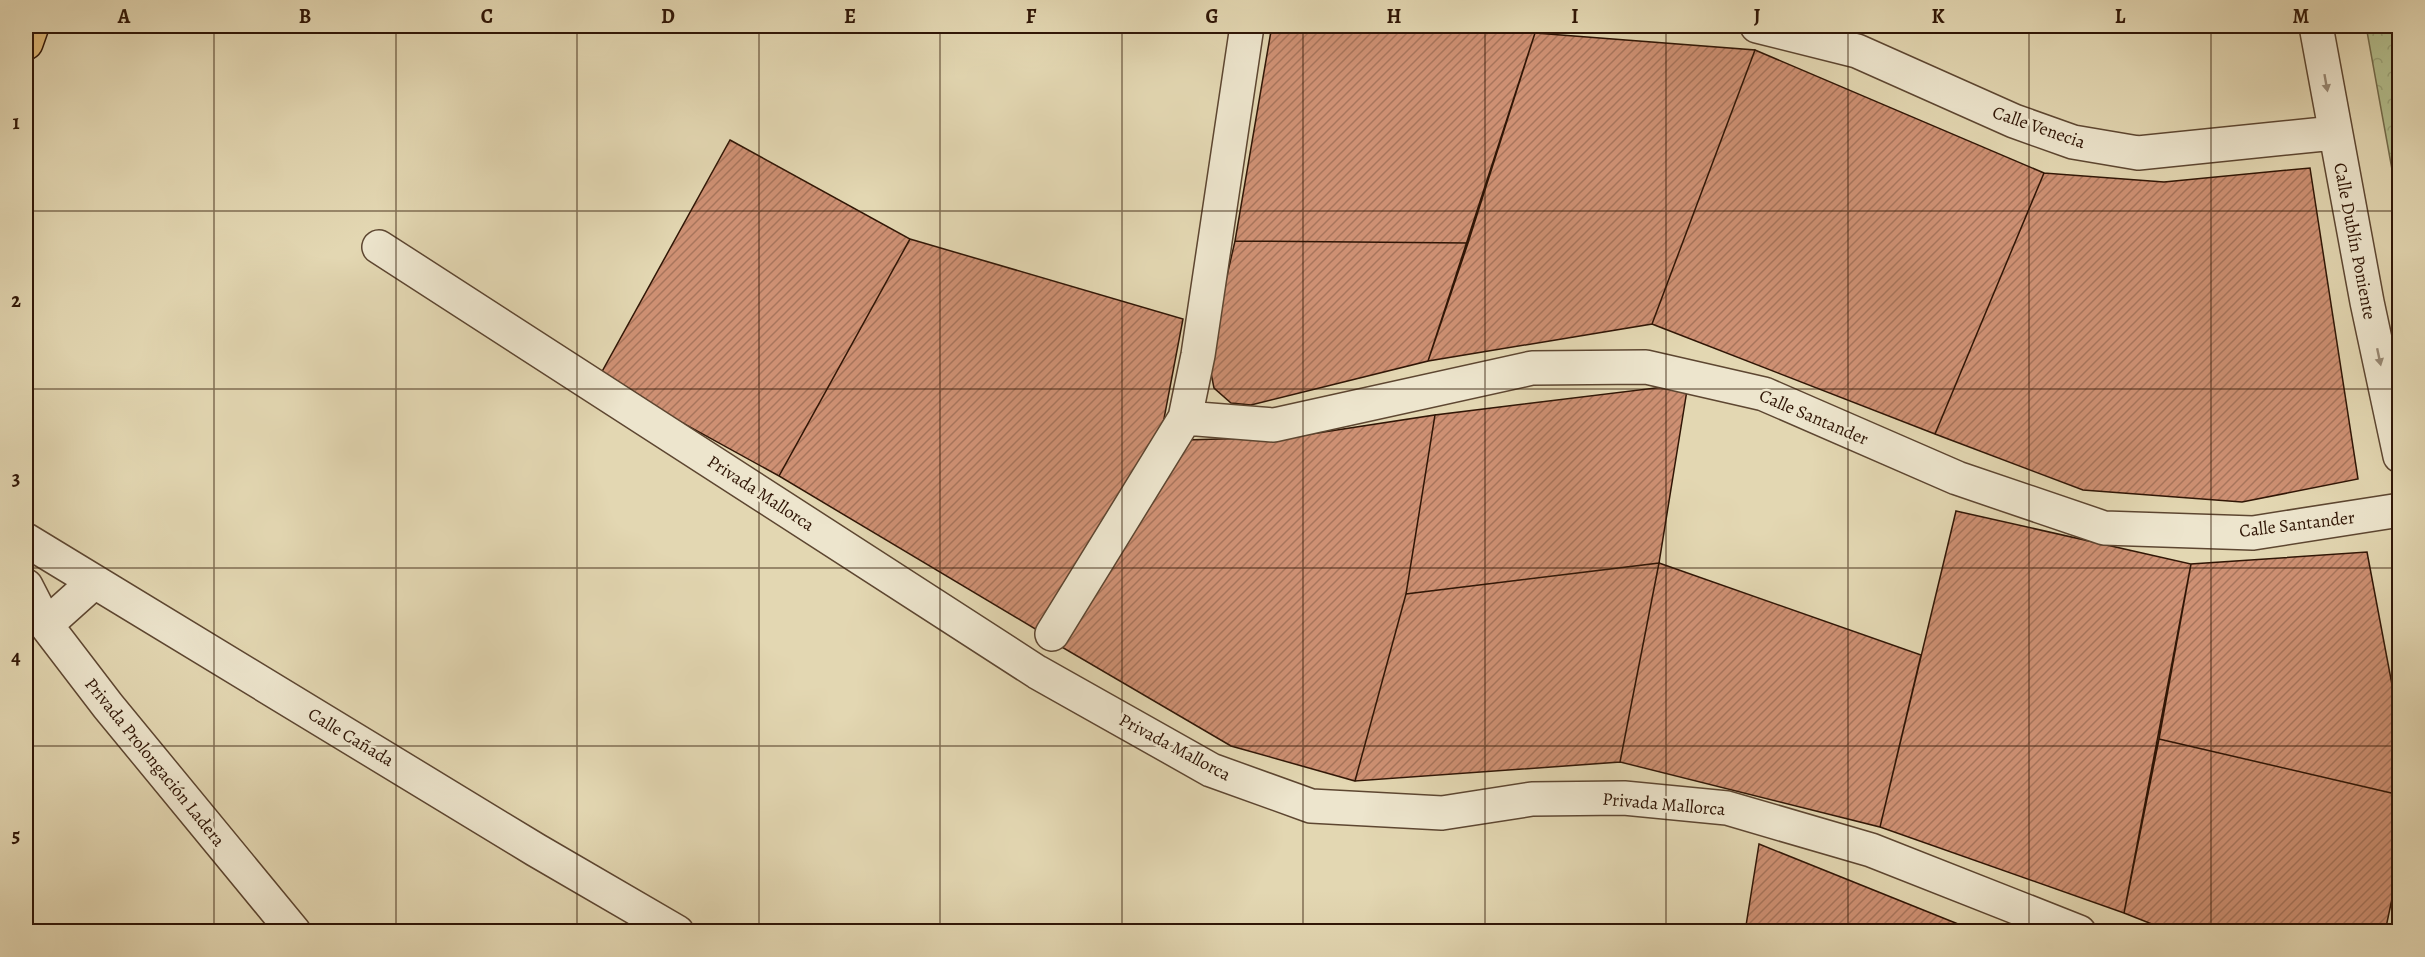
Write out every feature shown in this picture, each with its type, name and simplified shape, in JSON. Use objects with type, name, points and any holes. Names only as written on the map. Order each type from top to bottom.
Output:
[{"type":"main road","points":[[26,44],[32,26]]},
{"type":"street","points":[[1052,634],[1185,418],[1198,355],[1247,26]]},
{"type":"street","name":"Calle Venecia","points":[[1757,26],[1857,51],[2014,121],[2073,142],[2138,153],[2334,133]]},
{"type":"street","name":"Calle Dublín Poniente","points":[[2316,26],[2334,133],[2400,456]]},
{"type":"street","name":"Privada Mallorca","points":[[379,247],[1037,672],[1211,770],[1311,806],[1442,813],[1532,799],[1624,798],[1727,808],[1871,850],[2079,932]]},
{"type":"street","name":"Calle Santander","points":[[1185,418],[1274,425],[1532,368],[1646,367],[1764,394],[1957,478],[2104,528],[2253,533],[2400,510]]},
{"type":"street","name":"Calle Cañada","points":[[26,540],[536,850],[677,932]]},
{"type":"street","points":[[46,625],[94,582]]},
{"type":"street","name":"Privada Prolongación Ladera","points":[[26,586],[46,625],[108,706],[294,932]]},
{"type":"green space","points":[[2366,26],[2399,26],[2399,208]]},
{"type":"building","points":[[1271,31],[1535,33],[1468,243],[1235,241]]},
{"type":"building","points":[[1535,33],[1755,50],[1652,324],[1428,361]]},
{"type":"building","points":[[1755,50],[2044,173],[1935,434],[1652,324]]},
{"type":"building","points":[[730,140],[910,239],[779,476],[599,377]]},
{"type":"building","points":[[2310,168],[2358,479],[2242,502],[2083,490],[1935,434],[2044,173],[2164,182]]},
{"type":"building","points":[[910,239],[1183,319],[1163,424],[1037,630],[779,476]]},
{"type":"building","points":[[1235,241],[1468,243],[1428,361],[1251,405],[1231,403],[1214,388],[1208,358]]},
{"type":"building","points":[[1688,384],[1659,563],[1406,594],[1435,415]]},
{"type":"building","points":[[1435,415],[1406,594],[1355,781],[1231,746],[1060,646],[1185,440],[1291,437]]},
{"type":"building","points":[[1956,511],[2191,564],[2124,913],[1880,827]]},
{"type":"building","points":[[2367,552],[2400,727],[2400,795],[2159,739],[2191,564]]},
{"type":"building","points":[[1659,563],[1921,655],[1880,827],[1620,762]]},
{"type":"building","points":[[1659,563],[1620,762],[1355,781],[1406,594]]},
{"type":"building","points":[[2159,739],[2400,795],[2400,861],[2385,932],[2172,932],[2124,913]]},
{"type":"building","points":[[1759,844],[1978,932],[1745,932]]}]
